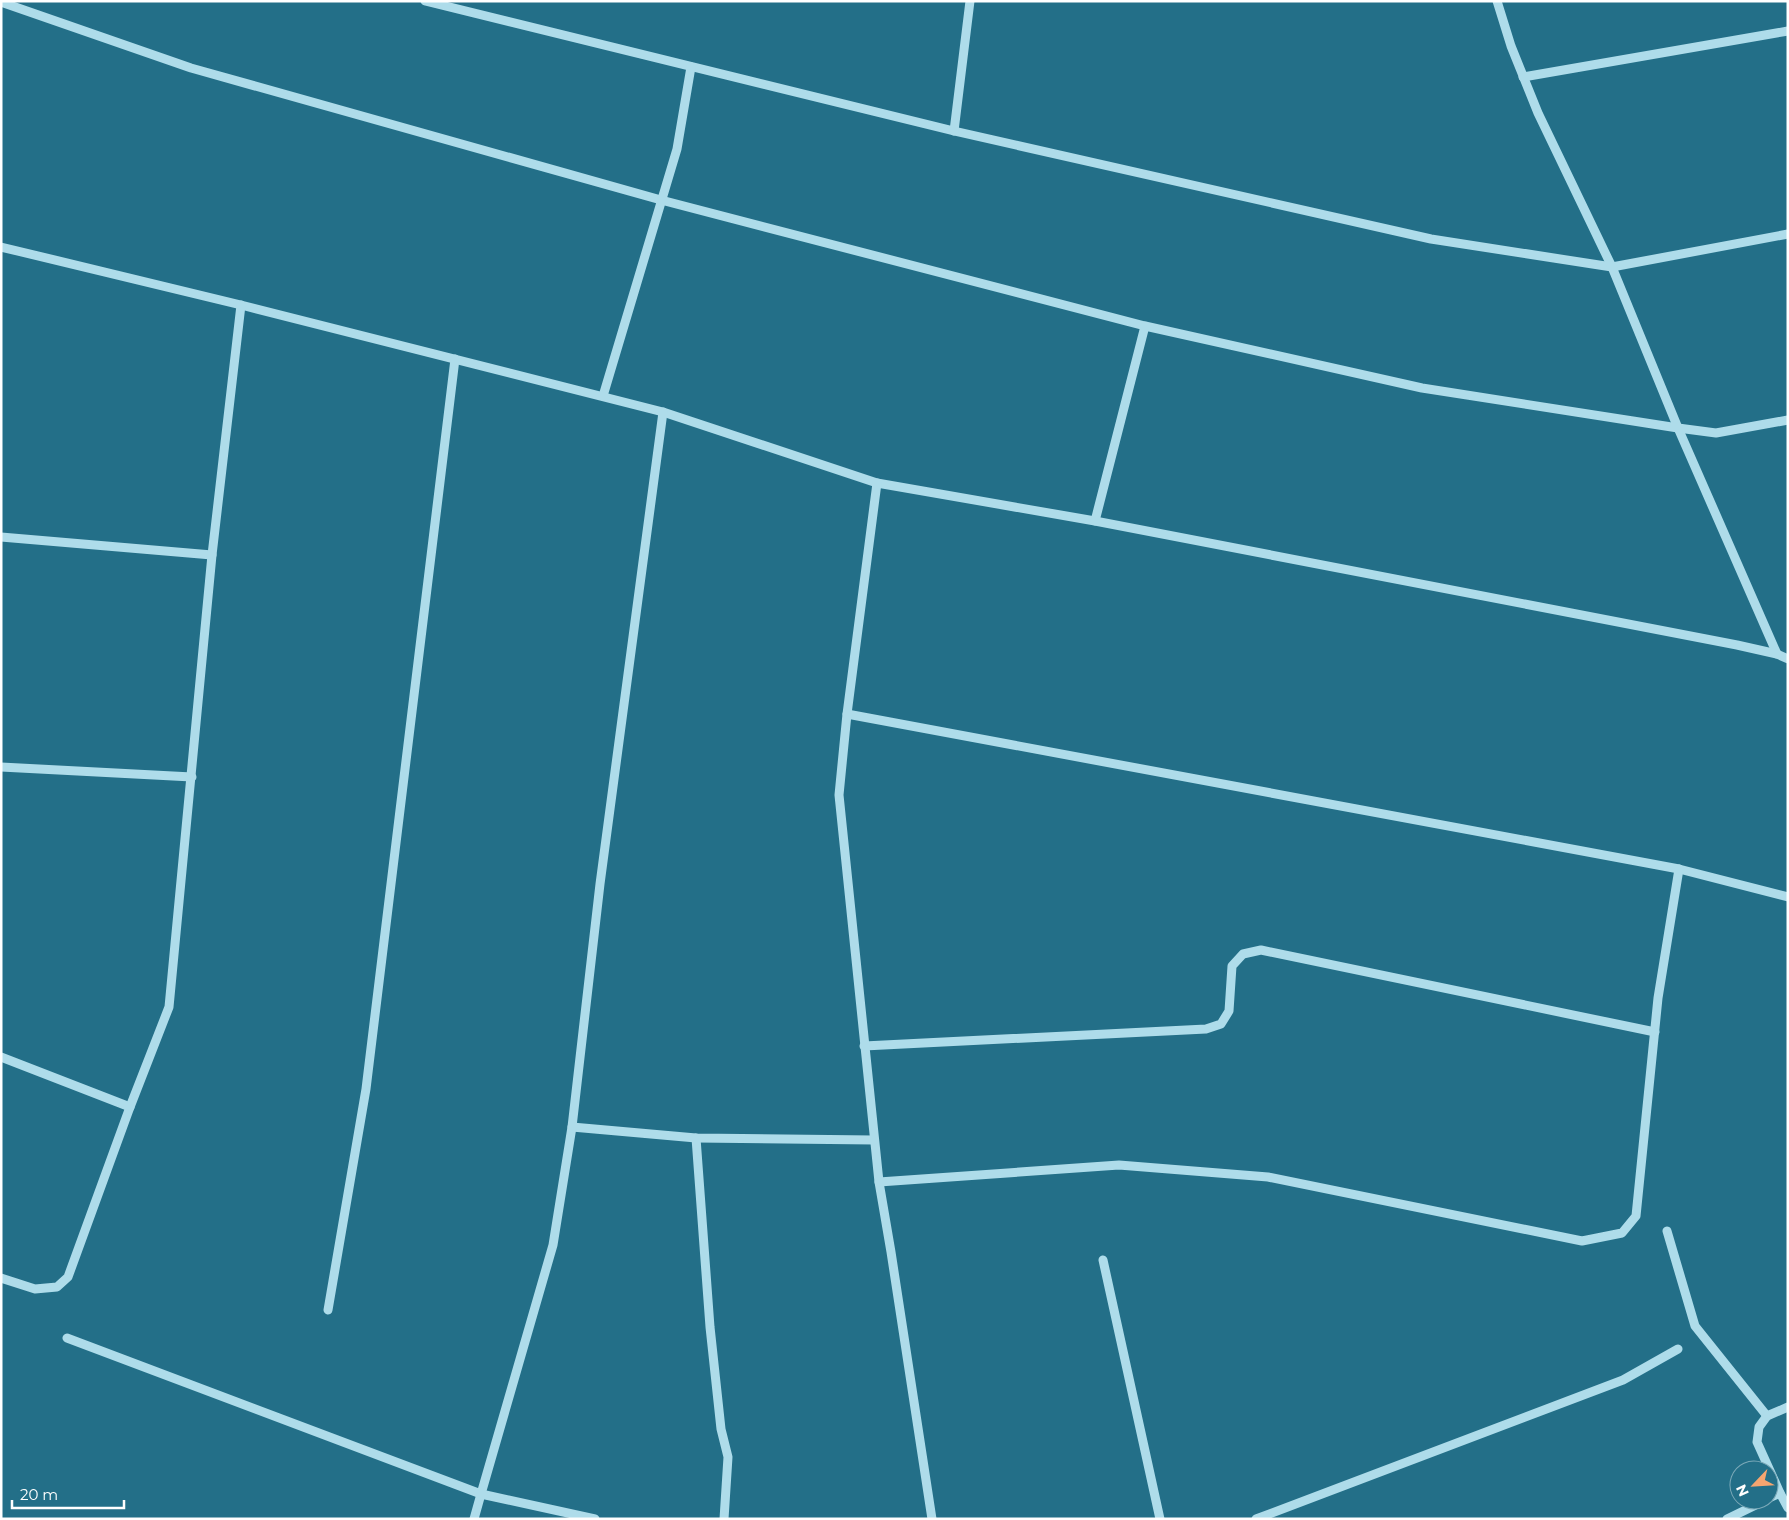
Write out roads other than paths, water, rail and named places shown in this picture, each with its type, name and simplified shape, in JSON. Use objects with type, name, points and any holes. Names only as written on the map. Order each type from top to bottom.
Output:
[{"type":"street","points":[[425,1],[954,130],[1431,239],[1612,267],[1788,234]]},
{"type":"street","points":[[954,130],[970,1]]},
{"type":"street","points":[[1497,1],[1523,77],[1612,267],[1678,428],[1777,654]]},
{"type":"street","points":[[1,2],[191,68],[661,200],[1145,326],[1422,388],[1678,428],[1716,433],[1788,420]]},
{"type":"street","points":[[1523,77],[1788,31]]},
{"type":"street","points":[[602,396],[677,149],[691,67]]},
{"type":"street","points":[[1,247],[241,305],[663,412],[877,483],[1095,522],[1737,645],[1777,654],[1788,659]]},
{"type":"street","points":[[1,1278],[35,1289],[57,1288],[68,1276],[130,1107],[170,1007],[212,555],[241,305]]},
{"type":"street","points":[[1095,522],[1145,326]]},
{"type":"street","points":[[328,1310],[366,1089],[455,359]]},
{"type":"street","points":[[474,1519],[552,1246],[572,1127],[600,884],[663,412]]},
{"type":"street","points":[[877,483],[847,714],[839,795],[878,1182],[893,1262],[932,1519]]},
{"type":"street","points":[[1,537],[212,555]]},
{"type":"street","points":[[847,714],[1679,868],[1788,897]]},
{"type":"street","points":[[1,767],[192,777]]},
{"type":"street","points":[[878,1182],[1119,1165],[1268,1177],[1582,1242],[1622,1233],[1636,1216],[1658,998],[1679,868]]},
{"type":"street","points":[[864,1046],[1206,1029],[1221,1024],[1229,1011],[1232,966],[1243,954],[1260,950],[1655,1032]]},
{"type":"street","points":[[1,1057],[130,1107]]},
{"type":"street","points":[[572,1127],[696,1138],[874,1140]]},
{"type":"street","points":[[696,1138],[710,1327],[721,1430],[728,1457],[724,1519]]},
{"type":"street","points":[[1667,1231],[1695,1326],[1767,1416]]},
{"type":"street","points":[[1104,1260],[1160,1519]]},
{"type":"street","points":[[67,1338],[481,1494],[595,1519]]},
{"type":"street","points":[[1256,1519],[1623,1380],[1678,1349]]},
{"type":"street","points":[[1788,1407],[1767,1416],[1759,1427],[1757,1442],[1788,1508]]},
{"type":"street","points":[[1727,1519],[1745,1510]]}]
